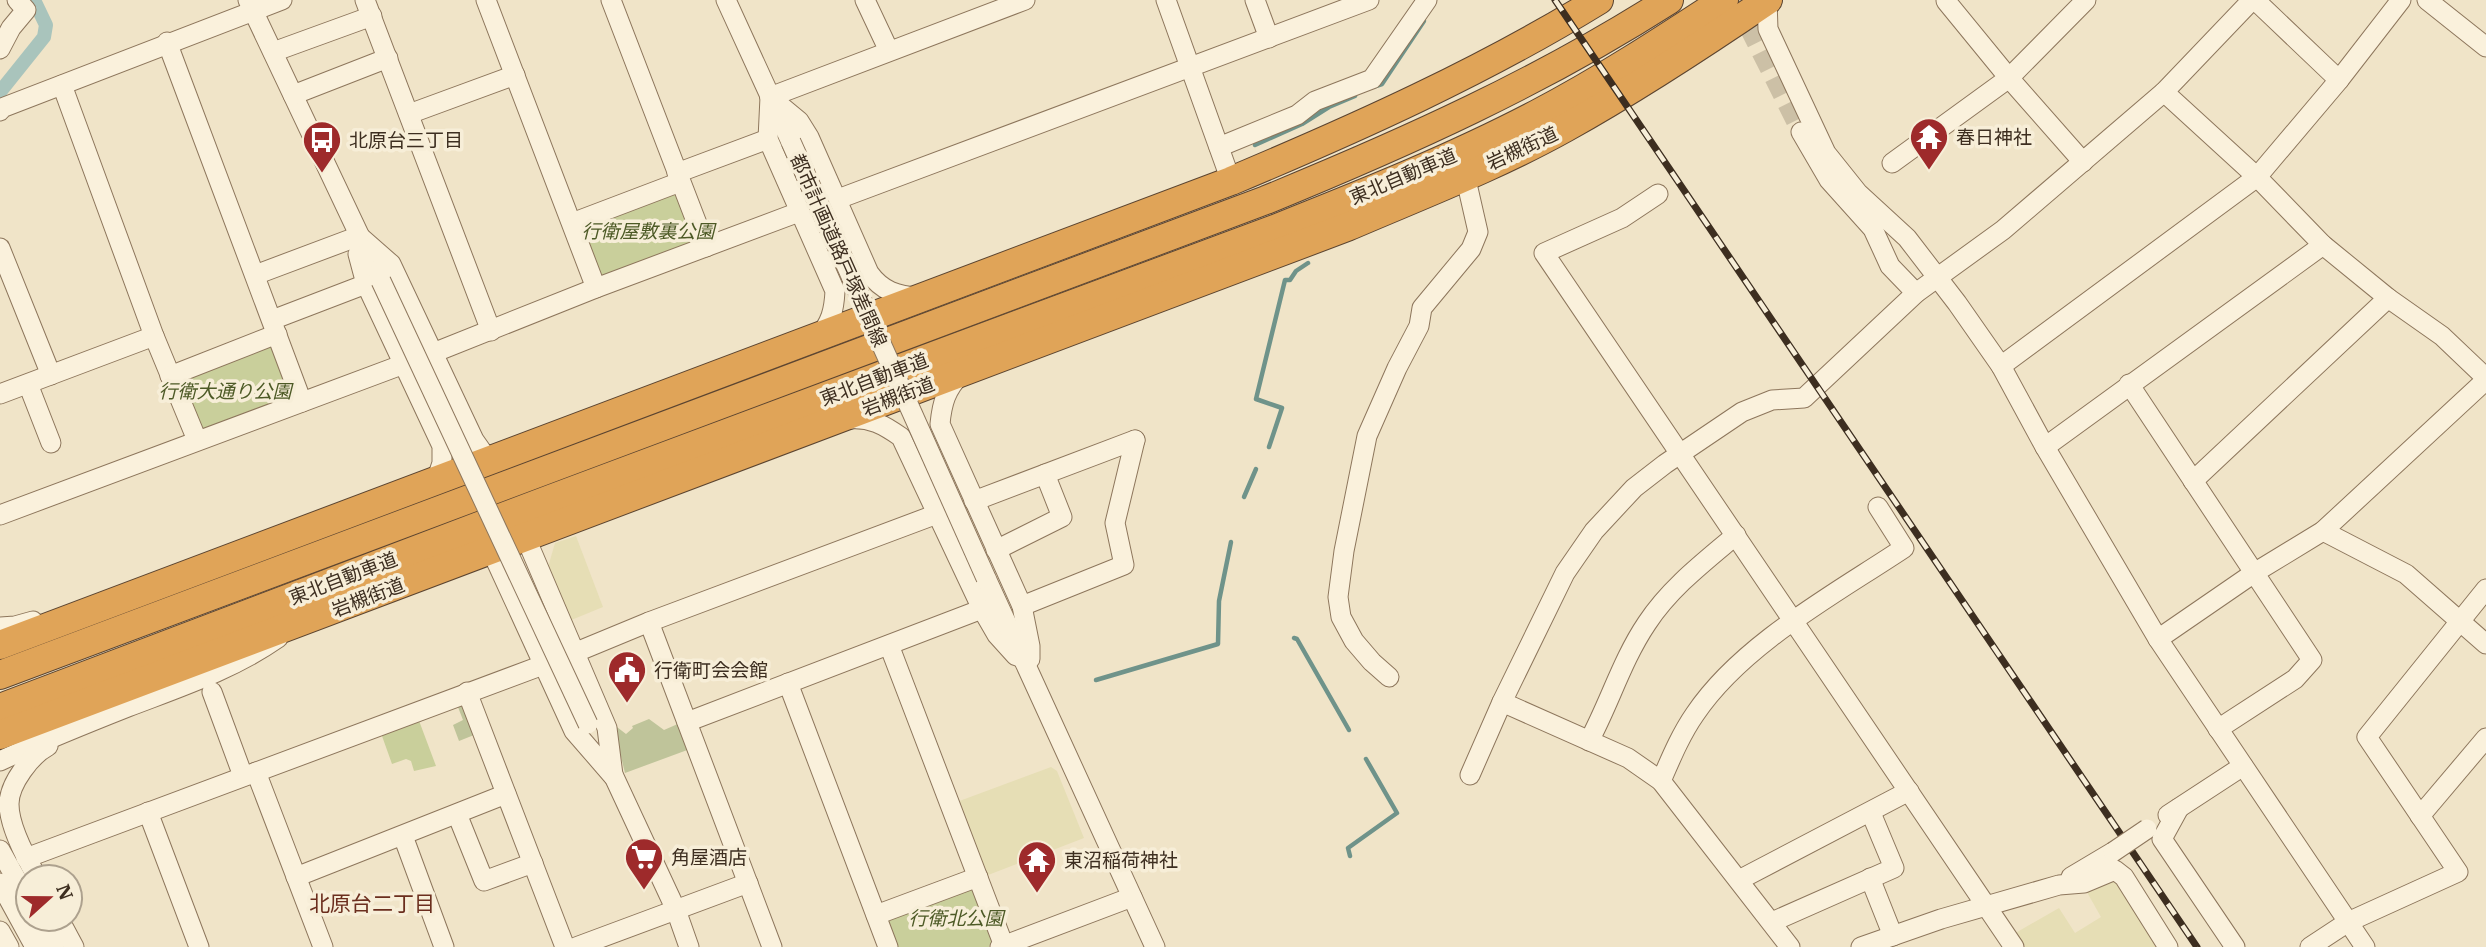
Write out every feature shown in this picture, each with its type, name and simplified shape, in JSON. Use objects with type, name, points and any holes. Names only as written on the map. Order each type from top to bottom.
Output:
[{"type":"highway","points":[[0,645],[1231,181],[1340,135],[1465,75],[1599,0]]},
{"type":"highway","name":"東北自動車道","points":[[0,675],[1266,200],[1370,157],[1518,88],[1619,32],[1669,0]]},
{"type":"highway","name":"東北自動車道","points":[[0,708],[550,499],[1242,242],[1384,186],[1463,151],[1583,89],[1724,0]]},
{"type":"highway","name":"岩槻街道","points":[[0,735],[1335,232],[1465,176],[1574,122],[1644,82],[1768,0]]},
{"type":"street","points":[[0,49],[11,28],[26,10],[17,0]]},
{"type":"street","points":[[0,109],[167,43],[250,5],[282,0]]},
{"type":"street","points":[[486,0],[596,288]]},
{"type":"street","points":[[611,0],[705,247]]},
{"type":"street","name":"都市計画道路戸塚差間線","points":[[726,0],[986,578],[990,606]]},
{"type":"street","points":[[866,0],[888,51]]},
{"type":"street","points":[[769,96],[1025,0]]},
{"type":"street","points":[[1166,0],[1231,181]]},
{"type":"street","points":[[1255,0],[1269,38]]},
{"type":"street","points":[[838,199],[1369,0]]},
{"type":"street","points":[[1219,147],[1297,115],[1315,101],[1372,79],[1427,0]]},
{"type":"street","points":[[1768,0],[1768,29],[1826,153],[1858,192],[1907,238],[2001,366],[2045,447],[2158,639],[2365,947]]},
{"type":"street","points":[[1947,0],[2009,78],[2083,162]]},
{"type":"street","points":[[1892,163],[2009,78],[2086,0]]},
{"type":"street","points":[[1470,775],[1502,702],[1565,573],[1578,553],[1634,488],[1681,453],[1758,404],[1772,400],[1804,398],[1916,293],[2003,230],[2164,92],[2253,0],[2339,80]]},
{"type":"street","points":[[2001,366],[2257,177],[2339,80],[2400,0]]},
{"type":"street","points":[[2427,0],[2486,47]]},
{"type":"street","points":[[250,5],[359,236],[404,364],[442,446],[442,463],[436,481]]},
{"type":"street","points":[[273,52],[369,8],[491,331]]},
{"type":"street","points":[[167,43],[302,402]]},
{"type":"street","points":[[293,95],[388,58]]},
{"type":"street","points":[[409,114],[515,75]]},
{"type":"street","points":[[62,85],[154,336],[197,440]]},
{"type":"street","points":[[2158,639],[2254,573],[2323,531],[2486,379],[2442,336],[2388,298],[2323,245],[2257,177],[2164,92]]},
{"type":"street","points":[[769,96],[768,139],[835,291],[834,314],[829,326],[817,339]]},
{"type":"street","points":[[769,96],[799,121],[838,199],[869,273],[878,285],[897,295],[926,297]]},
{"type":"street","points":[[1801,132],[1829,180],[1873,229],[1890,266],[1916,293]]},
{"type":"street","points":[[572,223],[768,139]]},
{"type":"street","points":[[1389,677],[1354,640],[1341,617],[1338,597],[1344,551],[1367,436],[1419,326],[1422,308],[1471,249],[1478,232],[1465,176]]},
{"type":"street","points":[[1658,194],[1622,218],[1544,253],[2014,947]]},
{"type":"street","points":[[433,353],[799,212]]},
{"type":"street","points":[[255,275],[359,236]]},
{"type":"street","points":[[359,236],[391,264],[474,440],[488,460]]},
{"type":"street","points":[[2045,447],[2323,245]]},
{"type":"street","points":[[0,248],[51,375]]},
{"type":"street","points":[[170,376],[373,282]]},
{"type":"street","points":[[373,282],[614,776],[677,910],[689,947]]},
{"type":"street","points":[[2193,481],[2388,298]]},
{"type":"street","points":[[0,394],[154,336]]},
{"type":"street","points":[[0,515],[404,364]]},
{"type":"street","points":[[964,371],[951,384],[943,401],[940,424],[1022,606],[1030,646],[1030,673]]},
{"type":"street","points":[[28,384],[51,443]]},
{"type":"street","points":[[2129,384],[2312,660],[2295,679],[2218,729]]},
{"type":"street","points":[[834,420],[861,418],[881,423],[901,437],[937,514],[990,606],[997,635],[1030,673],[1155,947]]},
{"type":"street","points":[[974,501],[1135,440],[1115,523],[1124,565],[1022,606]]},
{"type":"street","points":[[996,550],[1062,517],[1045,474]]},
{"type":"street","points":[[1661,781],[1694,714],[1748,655],[1904,548],[1878,507]]},
{"type":"street","points":[[574,653],[649,622],[937,514]]},
{"type":"street","points":[[2323,531],[2406,574],[2486,644]]},
{"type":"street","points":[[1589,741],[1631,649],[1646,623],[1680,583],[1736,535]]},
{"type":"street","points":[[525,536],[607,728],[614,776]]},
{"type":"street","points":[[491,550],[574,731],[614,776]]},
{"type":"street","points":[[0,627],[15,626],[70,609],[136,584],[193,572]]},
{"type":"street","points":[[2310,947],[2348,922],[2458,872],[2367,737],[2486,589]]},
{"type":"street","points":[[687,722],[990,606]]},
{"type":"street","points":[[649,622],[772,947]]},
{"type":"street","points":[[0,761],[249,659],[299,624]]},
{"type":"street","points":[[889,645],[1002,946],[1027,942],[1132,897]]},
{"type":"street","points":[[26,858],[543,665]]},
{"type":"street","points":[[788,683],[888,947]]},
{"type":"street","points":[[212,692],[296,877],[323,947]]},
{"type":"street","points":[[467,692],[565,947]]},
{"type":"street","points":[[1502,702],[1628,758],[1661,781],[1790,947]]},
{"type":"street","points":[[29,863],[9,803],[20,771],[43,749],[102,718]]},
{"type":"street","points":[[2420,816],[2486,738]]},
{"type":"street","points":[[2059,885],[2243,766]]},
{"type":"street","points":[[1740,880],[1909,791]]},
{"type":"street","points":[[296,877],[506,794]]},
{"type":"street","points":[[2179,808],[2162,839],[2235,947]]},
{"type":"street","points":[[148,812],[200,947]]},
{"type":"street","points":[[1772,922],[1894,868],[1871,813]]},
{"type":"street","points":[[457,814],[484,881],[533,863]]},
{"type":"street","points":[[403,835],[444,947]]},
{"type":"street","points":[[0,850],[14,875]]},
{"type":"street","points":[[1861,947],[1941,919],[2059,885],[2084,883],[2115,870],[2124,877],[2168,947]]},
{"type":"street","points":[[876,915],[978,877]]},
{"type":"street","points":[[1870,878],[1893,936]]},
{"type":"street","points":[[0,883],[35,947]]},
{"type":"street","points":[[576,947],[748,883]]},
{"type":"street","points":[[0,931],[9,947]]},
{"type":"shaded area","points":[[576,536],[603,607],[564,623],[546,574],[555,543]]},
{"type":"shaded area","points":[[1051,767],[1057,771],[1084,838],[983,877],[954,803]]},
{"type":"shaded area","points":[[2109,876],[2118,881],[2161,947],[2020,947],[2012,935],[2059,908],[2075,933],[2101,917],[2084,887]]},
{"type":"green space","name":"行衛屋敷裏公園","points":[[670,188],[677,194],[695,241],[692,249],[598,277],[579,229]]},
{"type":"green space","name":"行衛大通り公園","points":[[269,340],[294,391],[290,400],[207,433],[199,429],[179,379]]},
{"type":"green space","points":[[459,701],[479,733],[459,741],[453,725],[463,720],[456,702]]},
{"type":"green space","points":[[418,718],[436,766],[414,771],[411,761],[406,759],[392,764],[382,736],[377,734]]},
{"type":"green space","points":[[649,719],[664,730],[680,723],[690,749],[625,773],[613,724],[626,734],[632,726]]},
{"type":"green space","name":"行衛北公園","points":[[975,885],[994,937],[989,947],[894,947],[886,913]]},
{"type":"waterway","points":[[0,92],[44,37],[46,25],[34,0]]},
{"type":"waterway","points":[[1376,86],[1382,84],[1424,21]]},
{"type":"waterway","points":[[1255,145],[1355,96]]},
{"type":"waterway","points":[[1269,447],[1282,408],[1256,399],[1285,280],[1290,280],[1296,271],[1308,263]]},
{"type":"waterway","points":[[1244,497],[1256,469]]},
{"type":"waterway","points":[[1096,680],[1218,644],[1219,601],[1231,542]]},
{"type":"waterway","points":[[1294,638],[1349,730]]},
{"type":"waterway","points":[[1350,856],[1348,848],[1397,813],[1366,759]]},
{"type":"tunnel","points":[[1735,0],[1801,132]]},
{"type":"railway","points":[[1555,0],[2197,947]]},
{"type":"place","name":"春日神社","points":[[1929,171]]},
{"type":"place","name":"北原台三丁目","points":[[322,174]]},
{"type":"place","name":"行衛町会会館","points":[[627,704]]},
{"type":"place","name":"角屋酒店","points":[[644,891]]},
{"type":"place","name":"東沼稲荷神社","points":[[1037,894]]},
{"type":"district","name":"北原台二丁目","points":[[372,904]]}]
